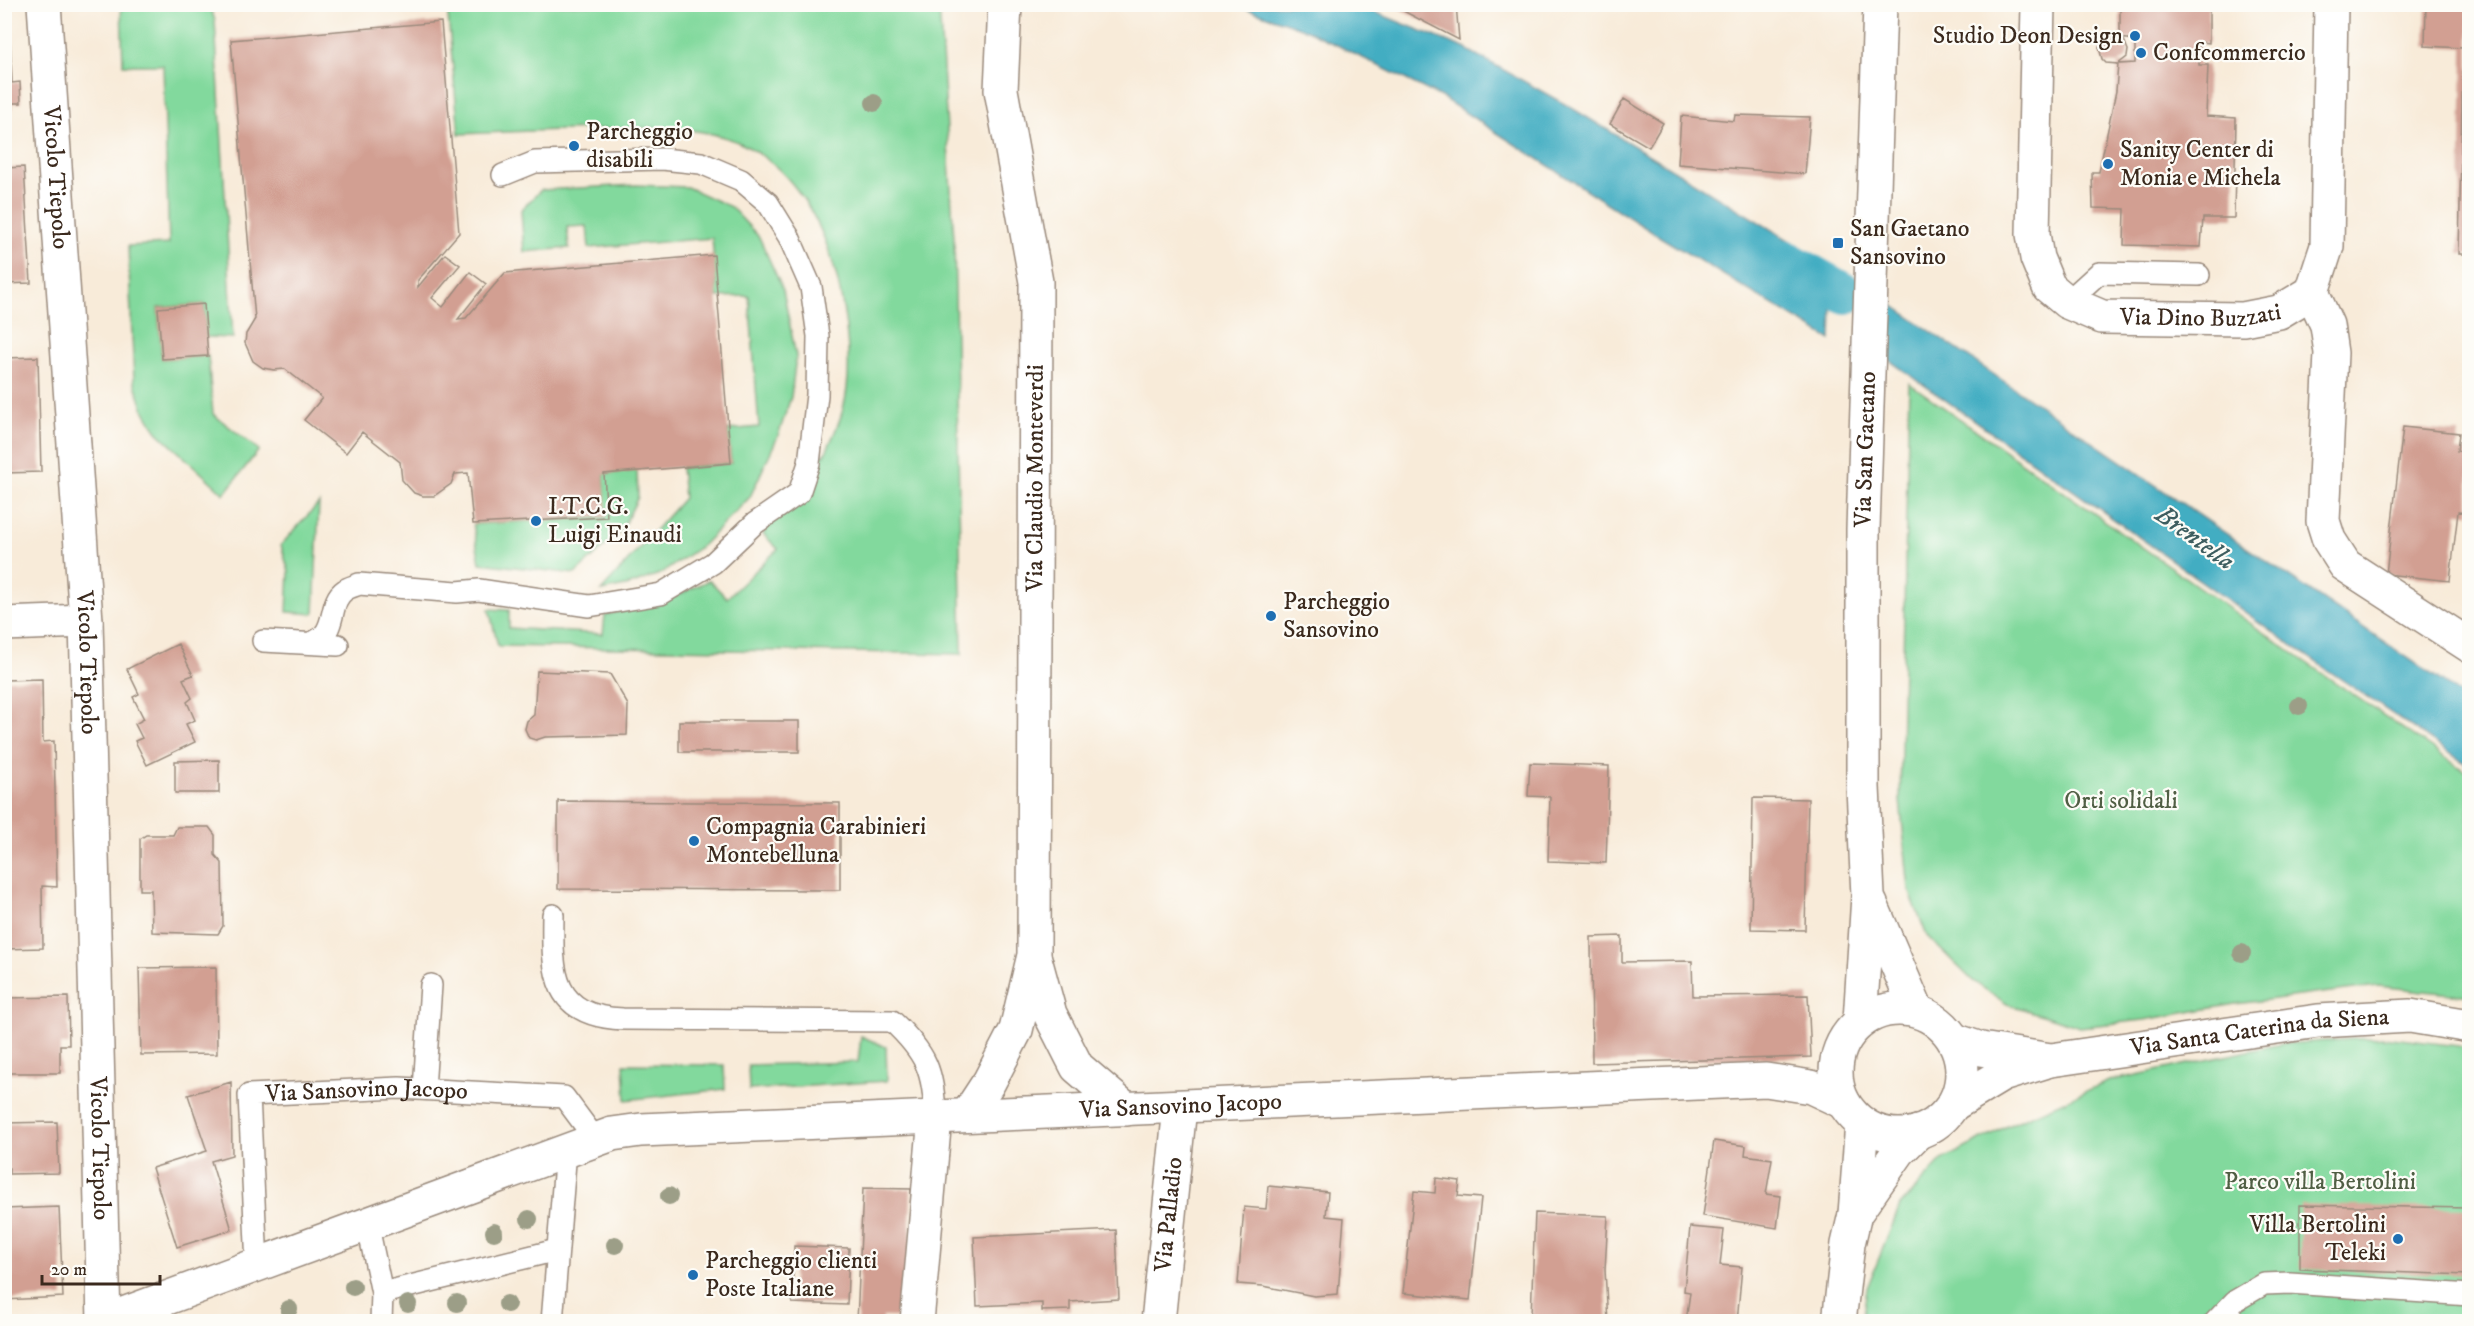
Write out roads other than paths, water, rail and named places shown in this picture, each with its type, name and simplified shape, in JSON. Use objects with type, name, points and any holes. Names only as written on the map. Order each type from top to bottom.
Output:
[{"type":"street","name":"Vicolo Tiepolo","points":[[44,4],[86,621],[103,1321]]},
{"type":"street","name":"Via Claudio Monteverdi","points":[[968,1114],[989,1082],[1016,1030],[1034,955],[1036,282],[1001,90],[1005,4]]},
{"type":"street","name":"Via San Gaetano","points":[[1860,1021],[1868,896],[1863,787],[1864,518],[1880,4]]},
{"type":"street","name":"Via Dino Buzzati","points":[[2038,4],[2033,234],[2037,258],[2049,287],[2067,302],[2102,317],[2243,319],[2279,312],[2312,292],[2327,246],[2331,4]]},
{"type":"street","points":[[2312,292],[2327,325],[2331,353],[2323,521],[2329,540],[2345,565],[2469,646]]},
{"type":"street","points":[[4,624],[86,621]]},
{"type":"street","name":"Via San Gaetano","points":[[1868,896],[1917,1011]]},
{"type":"street","name":"Via Claudio Monteverdi","points":[[1034,955],[1050,1014],[1077,1067],[1126,1109]]},
{"type":"street","points":[[1839,1322],[1848,1244],[1855,1214],[1853,1113],[1836,1079],[1837,1055],[1846,1036],[1860,1021],[1878,1011],[1898,1008],[1917,1011],[1932,1017],[1954,1040],[1963,1072],[1960,1089],[1954,1104],[1938,1121],[1918,1132],[1899,1151],[1855,1214]]},
{"type":"street","name":"Via Santa Caterina da Siena","points":[[1954,1104],[2002,1075],[2051,1060],[2318,1021],[2410,1016],[2469,1026]]},
{"type":"street","name":"Via Santa Caterina da Siena","points":[[1954,1040],[1981,1049],[2051,1060]]},
{"type":"street","name":"Via Sansovino Jacopo","points":[[1766,1080],[1810,1068],[1837,1055]]},
{"type":"street","name":"Via Sansovino Jacopo","points":[[103,1321],[581,1145],[612,1134],[641,1130],[1766,1080],[1811,1087],[1853,1113]]},
{"type":"street","name":"Via Palladio","points":[[1158,1322],[1180,1107]]},
{"type":"street","points":[[1853,1113],[1880,1132],[1899,1135],[1918,1132]]},
{"type":"street","points":[[917,1322],[935,1117]]},
{"type":"lane","points":[[310,643],[323,638],[333,619],[337,601],[344,590],[359,584],[457,592],[479,590],[589,606],[661,594],[713,562],[754,524],[799,493],[809,463],[814,418],[818,336],[812,287],[789,237],[768,203],[741,180],[701,163],[662,159],[535,162],[503,176]]},
{"type":"lane","points":[[2067,302],[2099,273],[2199,275]]},
{"type":"lane","points":[[263,641],[338,645]]},
{"type":"lane","points":[[554,915],[552,959],[557,981],[573,1005],[595,1016],[616,1019],[892,1021],[914,1041],[931,1074],[935,1117]]},
{"type":"lane","points":[[424,1089],[431,985]]},
{"type":"lane","name":"Via Sansovino Jacopo","points":[[257,1265],[249,1095],[343,1089],[424,1089],[564,1097],[581,1145]]},
{"type":"lane","points":[[552,1322],[556,1250],[581,1145]]},
{"type":"lane","points":[[367,1222],[382,1293],[381,1322]]},
{"type":"lane","points":[[382,1293],[556,1250]]},
{"type":"lane","points":[[2215,1322],[2235,1301],[2264,1284],[2290,1283],[2469,1295]]},
{"type":"water","points":[[1236,5],[1357,5],[1464,48],[1570,107],[1833,267],[1831,340],[1652,232],[1441,97],[1309,31]]},
{"type":"water","name":"Brentella","points":[[1891,304],[2469,700],[2469,766],[2307,656],[1889,360]]},
{"type":"waterway","points":[[1784,259],[1846,294]]},
{"type":"place","name":"Studio Deon Design","points":[[2135,36]]},
{"type":"place","name":"Confcommercio","points":[[2141,53]]},
{"type":"place","name":"Parcheggio disabili","points":[[574,146]]},
{"type":"place","name":"Sanity Center di Monia e Michela","points":[[2108,164]]},
{"type":"place","name":"San Gaetano Sansovino","points":[[1838,243]]},
{"type":"place","name":"I.T.C.G. Luigi Einaudi","points":[[536,521]]},
{"type":"place","name":"Parcheggio Sansovino","points":[[1271,616]]},
{"type":"place","name":"Compagnia Carabinieri Montebelluna","points":[[694,841]]},
{"type":"place","name":"Villa Bertolini Teleki","points":[[2398,1239]]},
{"type":"place","name":"Parcheggio clienti Poste Italiane","points":[[693,1275]]},
{"type":"park label","name":"Orti solidali","points":[[2121,801]]},
{"type":"park label","name":"Parco villa Bertolini","points":[[2320,1182]]}]
